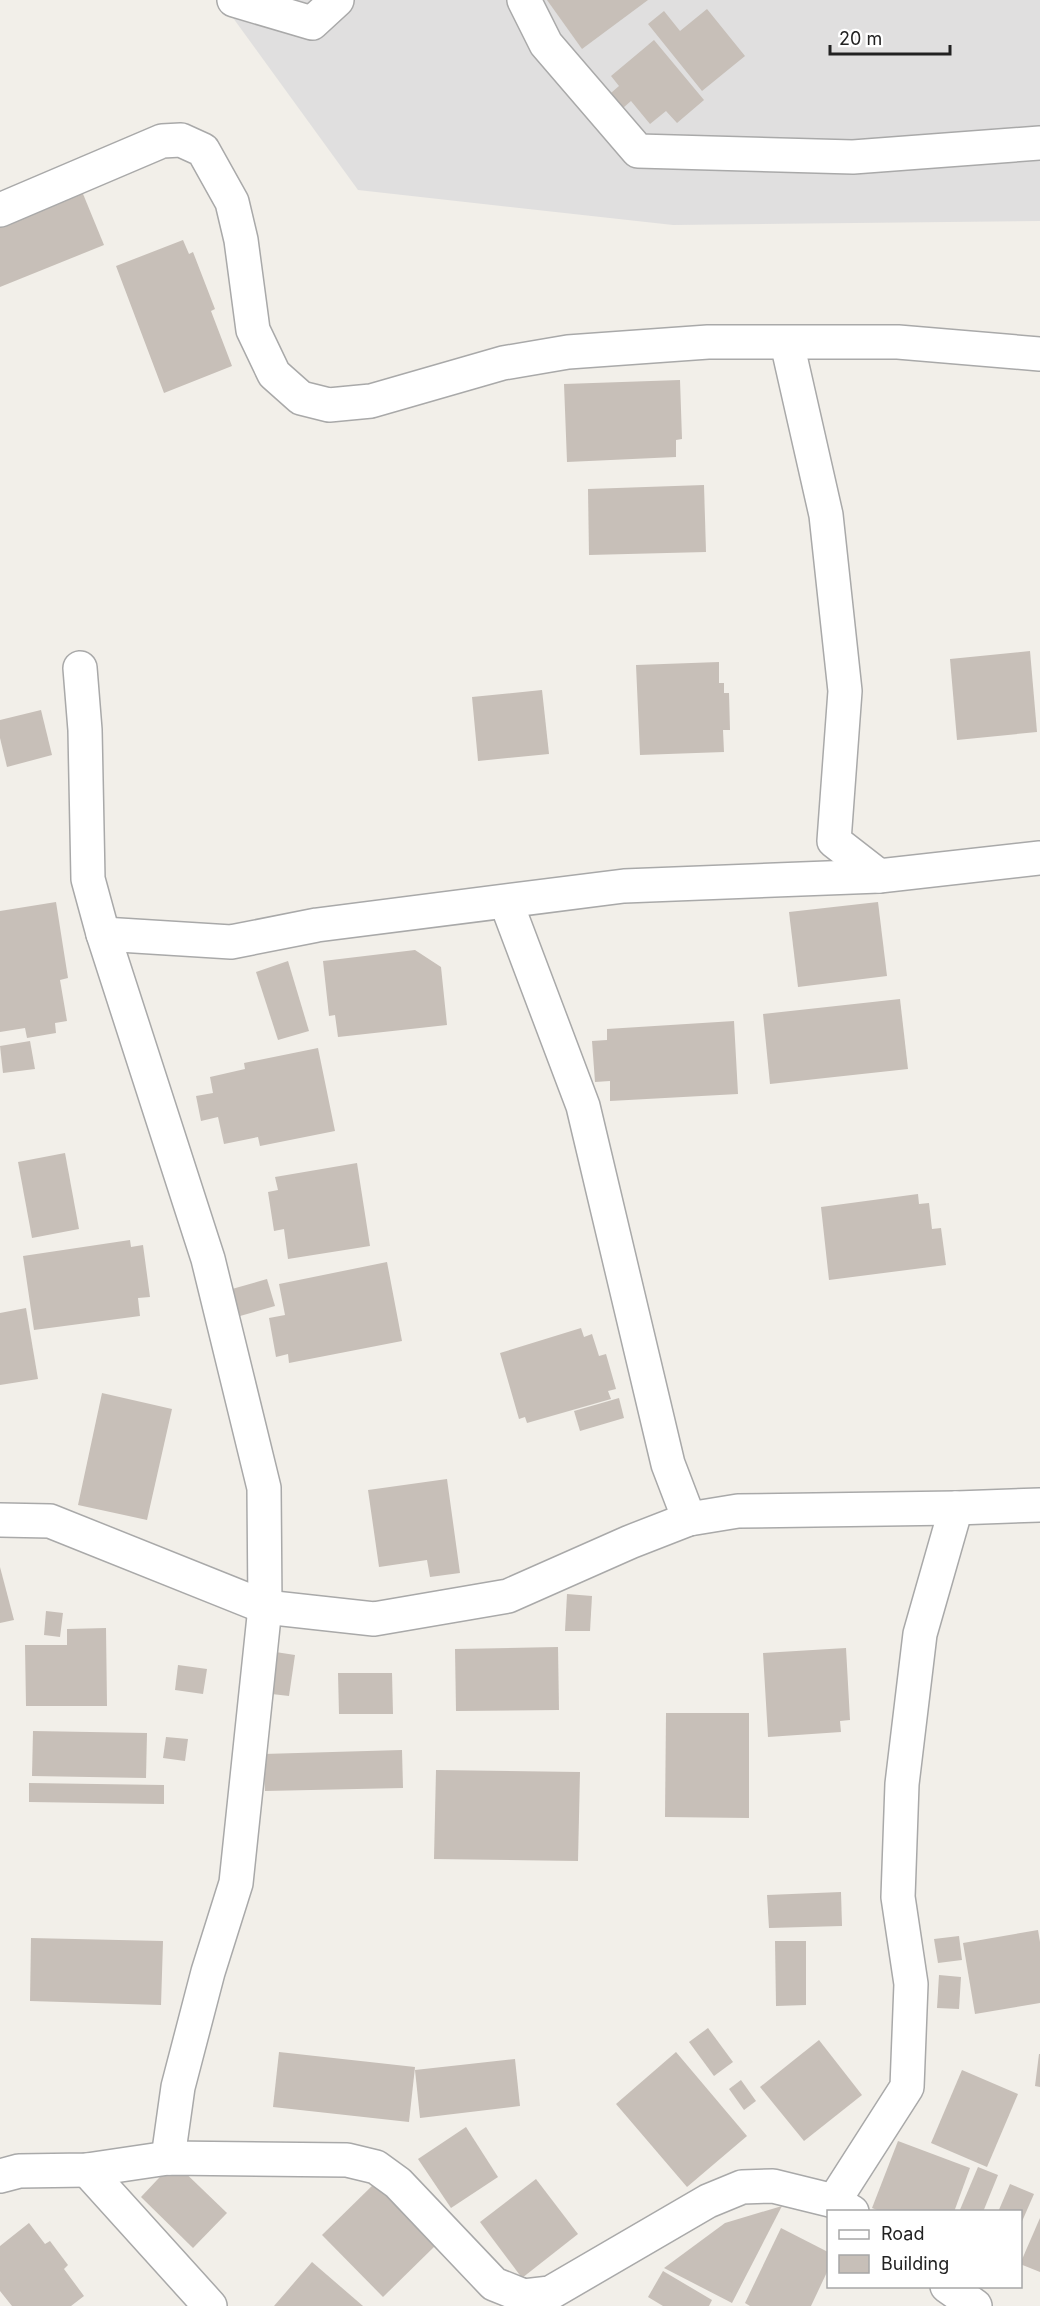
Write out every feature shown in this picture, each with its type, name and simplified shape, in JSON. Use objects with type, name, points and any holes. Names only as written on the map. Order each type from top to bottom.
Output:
[{"type":"street","points":[[234,0],[312,23],[337,0]]},
{"type":"street","points":[[524,0],[546,44],[638,151],[854,157],[1040,143]]},
{"type":"street","points":[[0,210],[162,141],[181,140],[203,150],[231,202],[241,240],[254,330],[274,374],[301,398],[329,405],[371,400],[503,363],[568,352],[708,342],[898,342],[1040,354]]},
{"type":"street","points":[[787,342],[826,515],[845,691],[834,841],[879,876]]},
{"type":"street","points":[[80,668],[85,730],[88,879],[103,934],[208,1259],[264,1488],[265,1607],[236,1883],[208,1972],[178,2087],[168,2158]]},
{"type":"street","points":[[103,934],[231,942],[317,925],[624,886],[879,876],[1040,858]]},
{"type":"street","points":[[506,902],[583,1106],[668,1464],[689,1520]]},
{"type":"street","points":[[0,1520],[50,1521],[265,1607],[374,1619],[508,1596],[630,1542],[689,1520],[738,1511],[1040,1505]]},
{"type":"street","points":[[0,2175],[19,2171],[87,2170],[168,2158],[348,2160],[376,2167],[398,2182],[494,2284],[524,2296],[542,2299],[708,2201],[742,2187],[773,2186],[843,2206],[907,2087],[911,1984],[898,1897],[902,1784],[920,1634],[956,1508]]},
{"type":"street","points":[[87,2170],[210,2306]]},
{"type":"street","points":[[950,2288],[975,2306]]},
{"type":"shaded area","points":[[220,0],[1040,0],[1040,221],[673,225],[358,190]]},
{"type":"building","points":[[547,0],[648,0],[582,49]]},
{"type":"building","points":[[707,9],[745,56],[702,91],[648,24],[664,11],[680,31]]},
{"type":"building","points":[[654,40],[704,100],[677,123],[666,111],[650,124],[631,101],[616,114],[604,99],[619,86],[611,76]]},
{"type":"building","points":[[81,189],[104,245],[0,287],[0,223]]},
{"type":"building","points":[[183,240],[189,254],[193,252],[215,309],[211,311],[232,366],[164,393],[116,266]]},
{"type":"building","points":[[680,380],[682,439],[676,440],[676,457],[567,462],[564,384]]},
{"type":"building","points":[[704,485],[706,552],[589,555],[588,489]]},
{"type":"building","points":[[1030,651],[1037,732],[957,740],[950,659]]},
{"type":"building","points":[[719,662],[719,683],[724,683],[724,693],[729,693],[730,730],[723,730],[724,752],[640,755],[636,665]]},
{"type":"building","points":[[542,690],[549,754],[478,761],[472,697]]},
{"type":"building","points":[[41,710],[52,755],[7,767],[0,738],[0,720]]},
{"type":"building","points":[[56,902],[68,978],[60,980],[67,1021],[55,1023],[56,1033],[27,1038],[25,1028],[0,1032],[0,911]]},
{"type":"building","points":[[878,902],[887,976],[798,987],[789,912]]},
{"type":"building","points":[[415,950],[441,967],[447,1025],[338,1037],[335,1015],[329,1016],[323,961]]},
{"type":"building","points":[[288,961],[309,1031],[278,1040],[256,972]]},
{"type":"building","points":[[900,999],[908,1069],[770,1084],[763,1014]]},
{"type":"building","points":[[734,1021],[738,1094],[610,1101],[610,1081],[595,1082],[592,1041],[607,1040],[607,1029]]},
{"type":"building","points":[[30,1041],[35,1069],[3,1073],[0,1046]]},
{"type":"building","points":[[318,1048],[335,1131],[260,1146],[258,1137],[224,1144],[218,1117],[201,1121],[196,1096],[213,1093],[210,1077],[245,1069],[244,1063]]},
{"type":"building","points":[[65,1153],[79,1229],[32,1238],[18,1162]]},
{"type":"building","points":[[357,1163],[370,1246],[288,1259],[284,1229],[274,1231],[268,1192],[278,1190],[275,1177]]},
{"type":"building","points":[[918,1194],[919,1204],[929,1203],[932,1229],[941,1228],[946,1265],[829,1280],[821,1207]]},
{"type":"building","points":[[130,1240],[131,1247],[143,1245],[150,1297],[138,1298],[140,1316],[34,1330],[23,1256]]},
{"type":"building","points":[[387,1262],[402,1341],[289,1363],[288,1354],[276,1357],[269,1318],[285,1315],[279,1284]]},
{"type":"building","points":[[267,1279],[275,1306],[240,1316],[232,1289]]},
{"type":"building","points":[[26,1308],[38,1379],[0,1385],[0,1313]]},
{"type":"building","points":[[581,1328],[584,1337],[592,1334],[599,1356],[606,1354],[616,1389],[608,1391],[611,1399],[527,1423],[525,1417],[519,1419],[500,1353]]},
{"type":"building","points":[[102,1393],[172,1409],[147,1520],[78,1505]]},
{"type":"building","points":[[619,1398],[624,1418],[580,1431],[574,1411]]},
{"type":"building","points":[[447,1479],[460,1573],[430,1577],[427,1560],[379,1567],[368,1490]]},
{"type":"building","points":[[0,1567],[14,1620],[0,1623]]},
{"type":"building","points":[[567,1594],[592,1596],[590,1631],[565,1631]]},
{"type":"building","points":[[46,1611],[63,1613],[60,1637],[44,1635]]},
{"type":"building","points":[[106,1628],[107,1706],[26,1706],[25,1645],[67,1645],[67,1629]]},
{"type":"building","points":[[558,1647],[559,1710],[456,1711],[455,1649]]},
{"type":"building","points":[[846,1648],[850,1720],[840,1721],[841,1732],[768,1737],[763,1653]]},
{"type":"building","points":[[269,1651],[295,1655],[289,1696],[263,1693]]},
{"type":"building","points":[[178,1665],[207,1669],[203,1694],[175,1690]]},
{"type":"building","points":[[338,1673],[392,1673],[393,1714],[339,1714]]},
{"type":"building","points":[[666,1713],[749,1713],[749,1818],[665,1817]]},
{"type":"building","points":[[33,1731],[147,1733],[146,1778],[32,1776]]},
{"type":"building","points":[[166,1737],[188,1739],[185,1761],[163,1758]]},
{"type":"building","points":[[402,1750],[403,1788],[265,1791],[263,1754]]},
{"type":"building","points":[[436,1770],[580,1772],[578,1861],[434,1859]]},
{"type":"building","points":[[29,1783],[164,1785],[164,1804],[29,1802]]},
{"type":"building","points":[[841,1892],[842,1926],[769,1928],[767,1895]]},
{"type":"building","points":[[1038,1930],[1040,2003],[975,2014],[963,1943]]},
{"type":"building","points":[[959,1936],[962,1960],[938,1963],[934,1939]]},
{"type":"building","points":[[31,1938],[163,1941],[161,2005],[30,2001]]},
{"type":"building","points":[[775,1941],[806,1941],[806,2005],[776,2006]]},
{"type":"building","points":[[939,1975],[961,1977],[959,2009],[937,2008]]},
{"type":"building","points":[[708,2028],[733,2062],[714,2076],[689,2042]]},
{"type":"building","points":[[819,2040],[862,2095],[804,2141],[760,2087]]},
{"type":"building","points":[[279,2052],[415,2067],[409,2122],[273,2107]]},
{"type":"building","points":[[676,2052],[747,2136],[687,2187],[616,2104]]},
{"type":"building","points":[[1040,2054],[1040,2087],[1035,2086]]},
{"type":"building","points":[[515,2059],[520,2106],[420,2118],[415,2070]]},
{"type":"building","points":[[962,2070],[1018,2094],[987,2167],[931,2143]]},
{"type":"building","points":[[741,2080],[756,2101],[744,2110],[729,2089]]},
{"type":"building","points":[[466,2127],[498,2177],[451,2208],[418,2159]]},
{"type":"building","points":[[898,2141],[970,2168],[955,2210],[877,2210],[872,2208]]},
{"type":"building","points":[[174,2162],[227,2213],[193,2248],[141,2197]]},
{"type":"building","points":[[978,2167],[998,2175],[984,2210],[960,2210]]},
{"type":"building","points":[[536,2179],[578,2234],[522,2278],[480,2222]]},
{"type":"building","points":[[376,2182],[436,2245],[383,2297],[322,2235]]},
{"type":"building","points":[[1010,2184],[1034,2194],[1022,2221],[1022,2210],[999,2210]]},
{"type":"building","points":[[782,2206],[732,2303],[664,2268],[725,2223]]},
{"type":"building","points":[[1040,2218],[1040,2272],[1022,2265],[1022,2259]]},
{"type":"building","points":[[29,2223],[45,2244],[50,2241],[68,2265],[64,2269],[84,2296],[71,2306],[12,2306],[0,2291],[0,2246]]},
{"type":"building","points":[[781,2228],[827,2251],[827,2272],[811,2306],[750,2306],[745,2303]]},
{"type":"building","points":[[312,2262],[363,2306],[274,2306]]},
{"type":"building","points":[[663,2271],[712,2300],[709,2306],[663,2306],[648,2297]]}]
